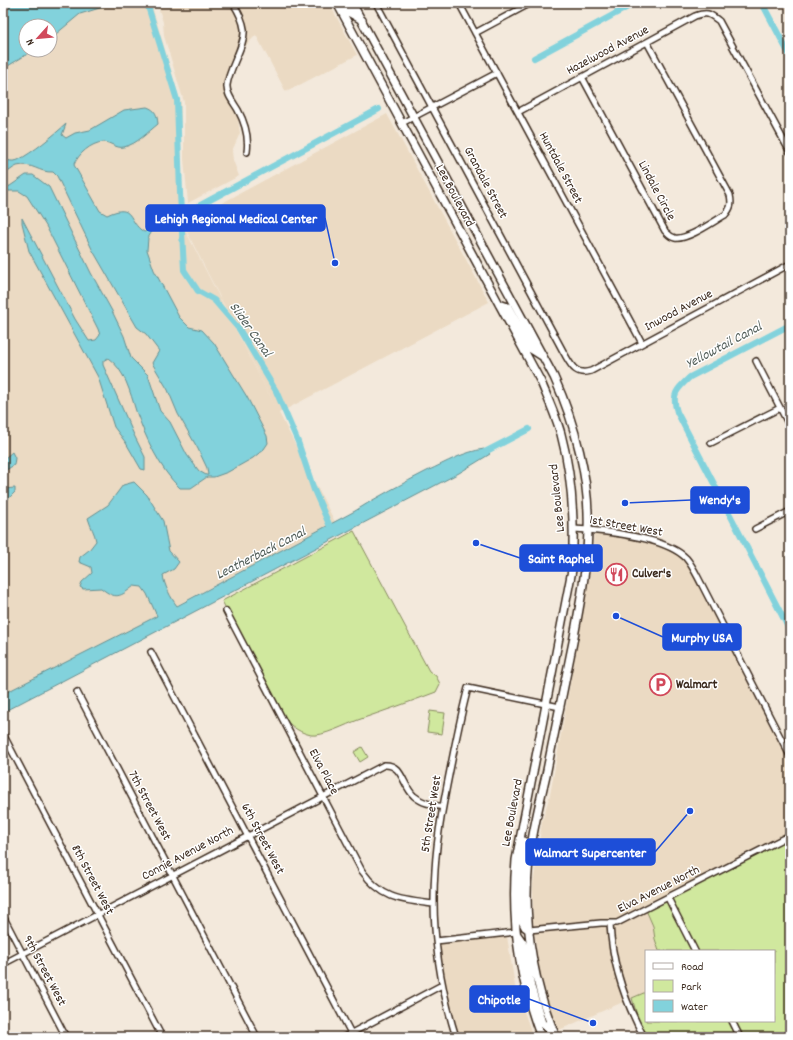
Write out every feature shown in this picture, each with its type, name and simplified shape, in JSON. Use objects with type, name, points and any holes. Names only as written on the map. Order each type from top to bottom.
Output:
[{"type":"main road","name":"Lee Boulevard","points":[[337,3],[541,382],[560,429],[570,474],[573,494],[574,529],[572,570],[516,860],[515,878],[516,932],[520,962],[525,986],[541,1037]]},
{"type":"main road","points":[[344,3],[350,13],[362,20]]},
{"type":"main road","name":"Lee Boulevard","points":[[352,3],[561,393],[575,435],[582,469],[586,497],[588,530],[584,578],[560,707],[532,837],[527,895],[529,930],[538,983],[555,1034]]},
{"type":"main road","points":[[499,304],[508,307],[531,349],[543,357]]},
{"type":"main road","points":[[524,823],[525,830],[521,877],[521,914],[522,921],[525,927],[529,930]]},
{"type":"main road","points":[[516,932],[523,943],[531,987],[542,1023],[555,1034]]},
{"type":"street","points":[[233,3],[243,22],[244,30],[243,39],[230,72],[227,86],[229,94],[244,123],[248,145],[247,152]]},
{"type":"street","name":"Grandale Street","points":[[376,3],[571,366],[577,372]]},
{"type":"street","name":"Huntdale Street","points":[[459,3],[642,343]]},
{"type":"street","points":[[475,33],[531,3]]},
{"type":"street","name":"Hazelwood Avenue","points":[[518,112],[694,16],[703,13],[711,14],[720,21],[790,152]]},
{"type":"street","name":"Lindale Circle","points":[[582,77],[669,236],[676,238],[689,235],[725,215],[730,210],[732,202],[730,195],[647,42]]},
{"type":"street","points":[[402,123],[496,73]]},
{"type":"street","name":"Inwood Avenue","points":[[577,372],[585,373],[591,371],[790,264]]},
{"type":"street","points":[[756,361],[790,427]]},
{"type":"street","points":[[711,443],[780,408]]},
{"type":"street","points":[[755,529],[790,511]]},
{"type":"street","name":"1st Street West","points":[[574,529],[588,530],[665,544],[686,558],[702,585],[790,756]]},
{"type":"street","name":"Elva Place","points":[[226,611],[358,865],[374,886],[385,894],[399,899],[434,904]]},
{"type":"street","name":"6th Street West","points":[[151,652],[352,1035]]},
{"type":"street","name":"5th Street West","points":[[456,1037],[442,985],[436,942],[434,904],[437,847],[443,808],[468,688],[560,707]]},
{"type":"street","name":"7th Street West","points":[[77,692],[258,1037]]},
{"type":"street","name":"8th Street West","points":[[3,734],[162,1037]]},
{"type":"street","name":"Connie Avenue North","points":[[3,964],[384,764],[392,764],[397,769],[407,788],[419,800],[443,808]]},
{"type":"street","name":"Elva Avenue North","points":[[529,930],[601,923],[617,923],[790,835]]},
{"type":"street","points":[[668,898],[694,950]]},
{"type":"street","name":"9th Street West","points":[[3,916],[66,1037]]},
{"type":"street","points":[[610,924],[616,969],[627,1000],[644,1037]]},
{"type":"street","points":[[436,942],[516,932]]},
{"type":"street","points":[[344,1037],[352,1035],[442,985]]},
{"type":"street","points":[[732,1022],[740,1037]]},
{"type":"shaded area","points":[[3,3],[151,3],[181,103],[180,220],[276,408],[183,224],[387,114],[489,302],[279,413],[335,522],[3,697]]},
{"type":"shaded area","points":[[157,3],[329,3],[357,55],[286,92],[256,35],[233,59],[228,89],[238,119],[240,133],[232,151],[233,160],[239,176],[188,203],[184,159],[184,102],[164,36],[163,22]]},
{"type":"shaded area","points":[[594,530],[669,548],[687,559],[790,756],[790,836],[646,910],[653,926],[659,950],[645,950],[645,992],[559,1030],[552,1013],[539,969],[533,919],[533,885],[542,821],[550,795],[593,550]]},
{"type":"shaded area","points":[[507,936],[515,986],[533,1037],[455,1037],[440,975],[439,940]]},
{"type":"green space","points":[[354,531],[429,671],[436,676],[440,684],[436,692],[407,703],[328,732],[316,735],[306,734],[296,729],[281,714],[222,601]]},
{"type":"green space","points":[[430,711],[445,713],[442,734],[427,732]]},
{"type":"green space","points":[[362,747],[368,757],[360,762],[354,752]]},
{"type":"green space","points":[[790,836],[790,1037],[648,1037],[639,1022],[632,998],[645,992],[645,1022],[775,1022],[775,950],[659,950],[653,926],[646,910]]},
{"type":"water","points":[[3,3],[106,3],[103,7],[80,14],[58,32],[58,18],[18,18],[18,58],[21,58],[3,69]]},
{"type":"water","points":[[147,107],[156,113],[158,124],[142,137],[124,147],[118,147],[103,142],[94,144],[82,153],[74,165],[100,211],[107,215],[122,211],[127,212],[139,228],[144,232],[150,230],[151,233],[148,238],[147,250],[154,270],[179,317],[189,327],[202,330],[214,343],[247,397],[267,436],[268,443],[264,449],[253,458],[228,472],[214,477],[207,477],[191,488],[180,488],[166,472],[144,431],[123,375],[108,358],[103,361],[103,365],[145,457],[145,470],[141,469],[126,443],[114,427],[98,377],[29,251],[22,218],[75,319],[89,341],[96,340],[100,335],[98,329],[46,226],[27,196],[19,191],[3,191],[3,188],[10,186],[26,175],[33,175],[49,187],[124,336],[131,358],[148,375],[160,411],[170,422],[187,455],[199,471],[208,475],[207,468],[198,449],[178,414],[168,390],[152,363],[159,351],[146,334],[137,327],[92,249],[57,176],[53,172],[44,171],[27,165],[17,166],[3,174],[3,158],[14,161],[24,157],[66,124],[62,135],[66,138],[75,133],[90,130],[124,110]]},
{"type":"water","points":[[484,449],[490,454],[459,473],[3,712],[3,694],[157,616],[147,594],[142,587],[134,586],[121,595],[114,596],[101,588],[83,589],[80,587],[82,582],[92,573],[91,567],[79,562],[80,557],[89,550],[96,541],[88,518],[108,505],[123,485],[134,482],[147,495],[163,521],[169,551],[179,562],[174,569],[163,575],[168,591],[177,606],[427,471],[462,455]]},
{"type":"water","points":[[12,452],[15,458],[14,465],[3,472],[3,458]]},
{"type":"water","points":[[15,488],[15,492],[8,499],[3,501],[3,489]]},
{"type":"waterway","name":"Slider Canal","points":[[147,3],[177,100],[184,270],[198,291],[214,300],[239,329],[276,391],[298,442],[314,490],[332,531]]},
{"type":"waterway","points":[[534,58],[635,3]]},
{"type":"waterway","points":[[762,3],[790,56]]},
{"type":"waterway","points":[[181,212],[195,208],[379,109]]},
{"type":"waterway","name":"Yellowtail Canal","points":[[790,325],[690,377],[676,392],[675,396],[675,406],[677,412],[790,631]]},
{"type":"waterway","name":"Leatherback Canal","points":[[481,454],[529,429]]},
{"type":"place","name":"Lehigh Regional Medical Center","points":[[335,263]]},
{"type":"place","name":"Wendy's","points":[[625,503]]},
{"type":"place","name":"Saint Raphel","points":[[476,543]]},
{"type":"place","name":"Culver's","points":[[616,574]]},
{"type":"place","name":"Murphy USA","points":[[616,616]]},
{"type":"place","name":"Walmart","points":[[660,685]]},
{"type":"place","name":"Walmart Supercenter","points":[[690,811]]},
{"type":"place","name":"Chipotle","points":[[593,1023]]}]
